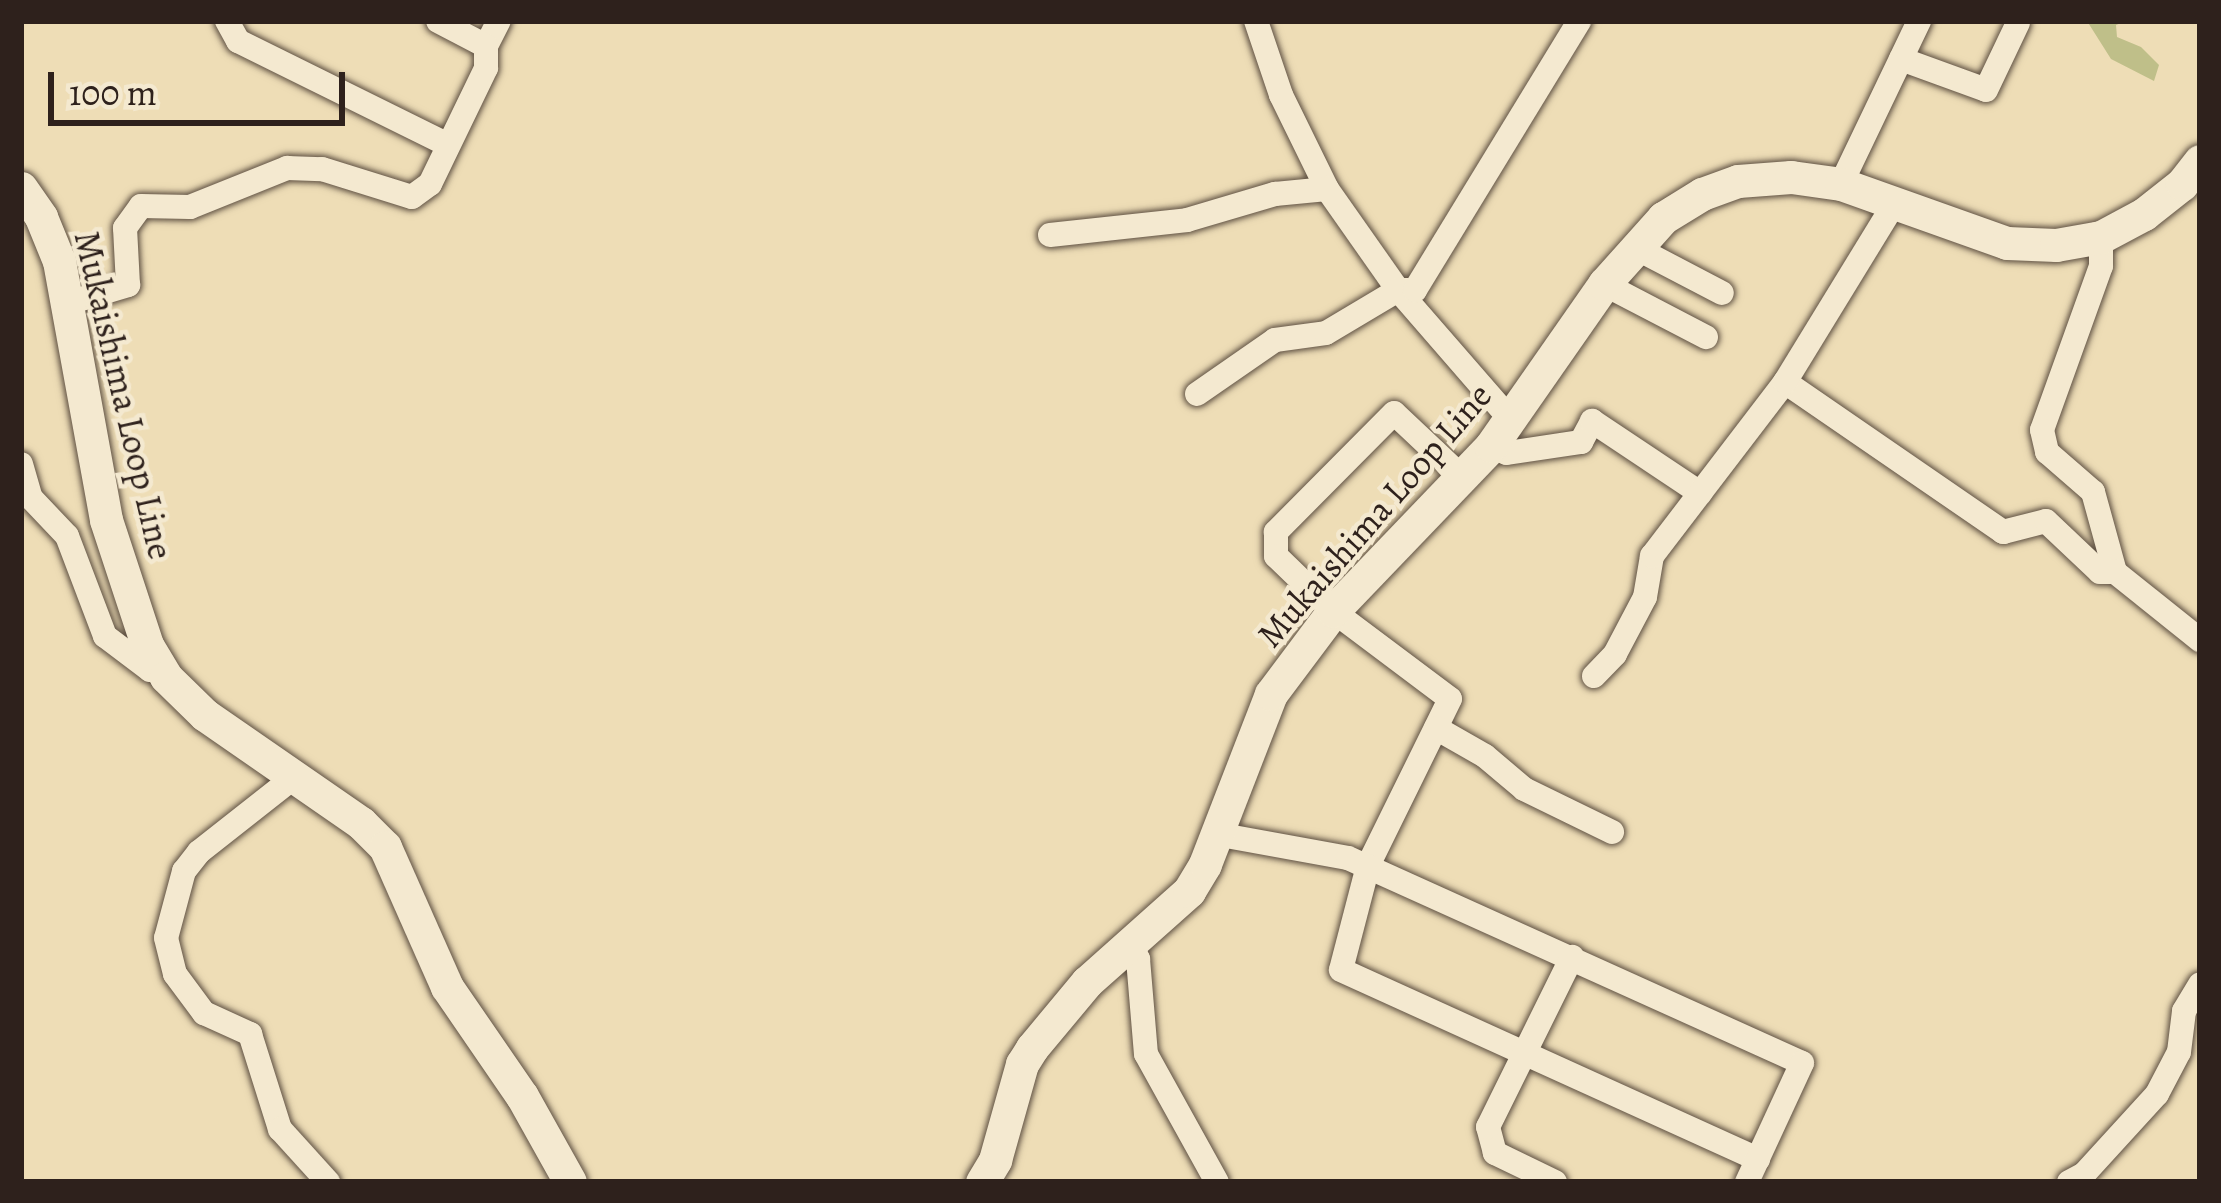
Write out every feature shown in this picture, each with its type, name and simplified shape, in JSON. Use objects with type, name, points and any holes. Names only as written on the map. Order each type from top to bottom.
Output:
[{"type":"main road","name":"Mukaishima Loop Line","points":[[982,1182],[995,1160],[1022,1064],[1032,1048],[1087,982],[1189,891],[1271,694],[1334,611],[1501,433],[1604,284],[1663,218],[1702,194],[1738,182],[1791,177],[1841,184],[2007,243],[2056,245],[2101,237],[2144,214],[2182,184],[2200,161]]},
{"type":"main road","name":"Mukaishima Loop Line","points":[[21,188],[41,217],[68,303],[106,520],[147,645],[205,715],[361,823],[385,847],[447,987],[523,1096],[570,1182]]},
{"type":"street","points":[[227,21],[238,41],[448,145]]},
{"type":"street","points":[[438,21],[486,46]]},
{"type":"street","points":[[68,303],[128,285],[125,228],[141,206],[190,207],[287,168],[322,169],[412,197],[430,184],[486,68],[486,46],[499,21]]},
{"type":"street","points":[[1256,21],[1280,95],[1327,189],[1501,433],[1507,453],[1581,442],[1592,421],[1700,493]]},
{"type":"street","points":[[1197,394],[1275,340],[1326,333],[1398,290],[1415,290],[1579,21]]},
{"type":"street","points":[[1841,184],[1919,21]]},
{"type":"street","points":[[1901,58],[1986,89],[2018,23]]},
{"type":"street","points":[[1050,236],[1187,220],[1275,194],[1327,189]]},
{"type":"street","points":[[1594,676],[1616,654],[1645,597],[1652,556],[1786,382],[1894,204]]},
{"type":"street","points":[[2101,237],[2101,266],[2042,430],[2047,452],[2092,492],[2115,572],[2200,640]]},
{"type":"street","points":[[1634,247],[1722,293]]},
{"type":"street","points":[[1604,284],[1706,338]]},
{"type":"street","points":[[1786,382],[2003,532],[2046,520],[2100,572],[2115,572]]},
{"type":"street","points":[[1216,834],[1368,866],[1802,1064],[1753,1170],[1526,1050],[1341,970],[1368,866],[1450,699],[1334,611],[1276,556],[1276,532],[1394,413],[1462,477]]},
{"type":"street","points":[[21,464],[31,498],[67,536],[105,636],[150,670],[159,664]]},
{"type":"street","points":[[1436,728],[1524,789],[1612,832]]},
{"type":"street","points":[[293,778],[200,852],[184,871],[166,938],[175,974],[204,1013],[250,1034],[280,1129],[328,1182]]},
{"type":"street","points":[[1131,944],[1138,959],[1146,1054],[1217,1182]]},
{"type":"street","points":[[1555,1182],[1495,1153],[1488,1126],[1572,957]]},
{"type":"street","points":[[2069,1182],[2084,1174],[2157,1094],[2179,1052],[2184,1011],[2200,984]]},
{"type":"green space","points":[[2087,21],[2126,21],[2116,25],[2117,37],[2141,47],[2159,65],[2154,81],[2111,59]]}]
